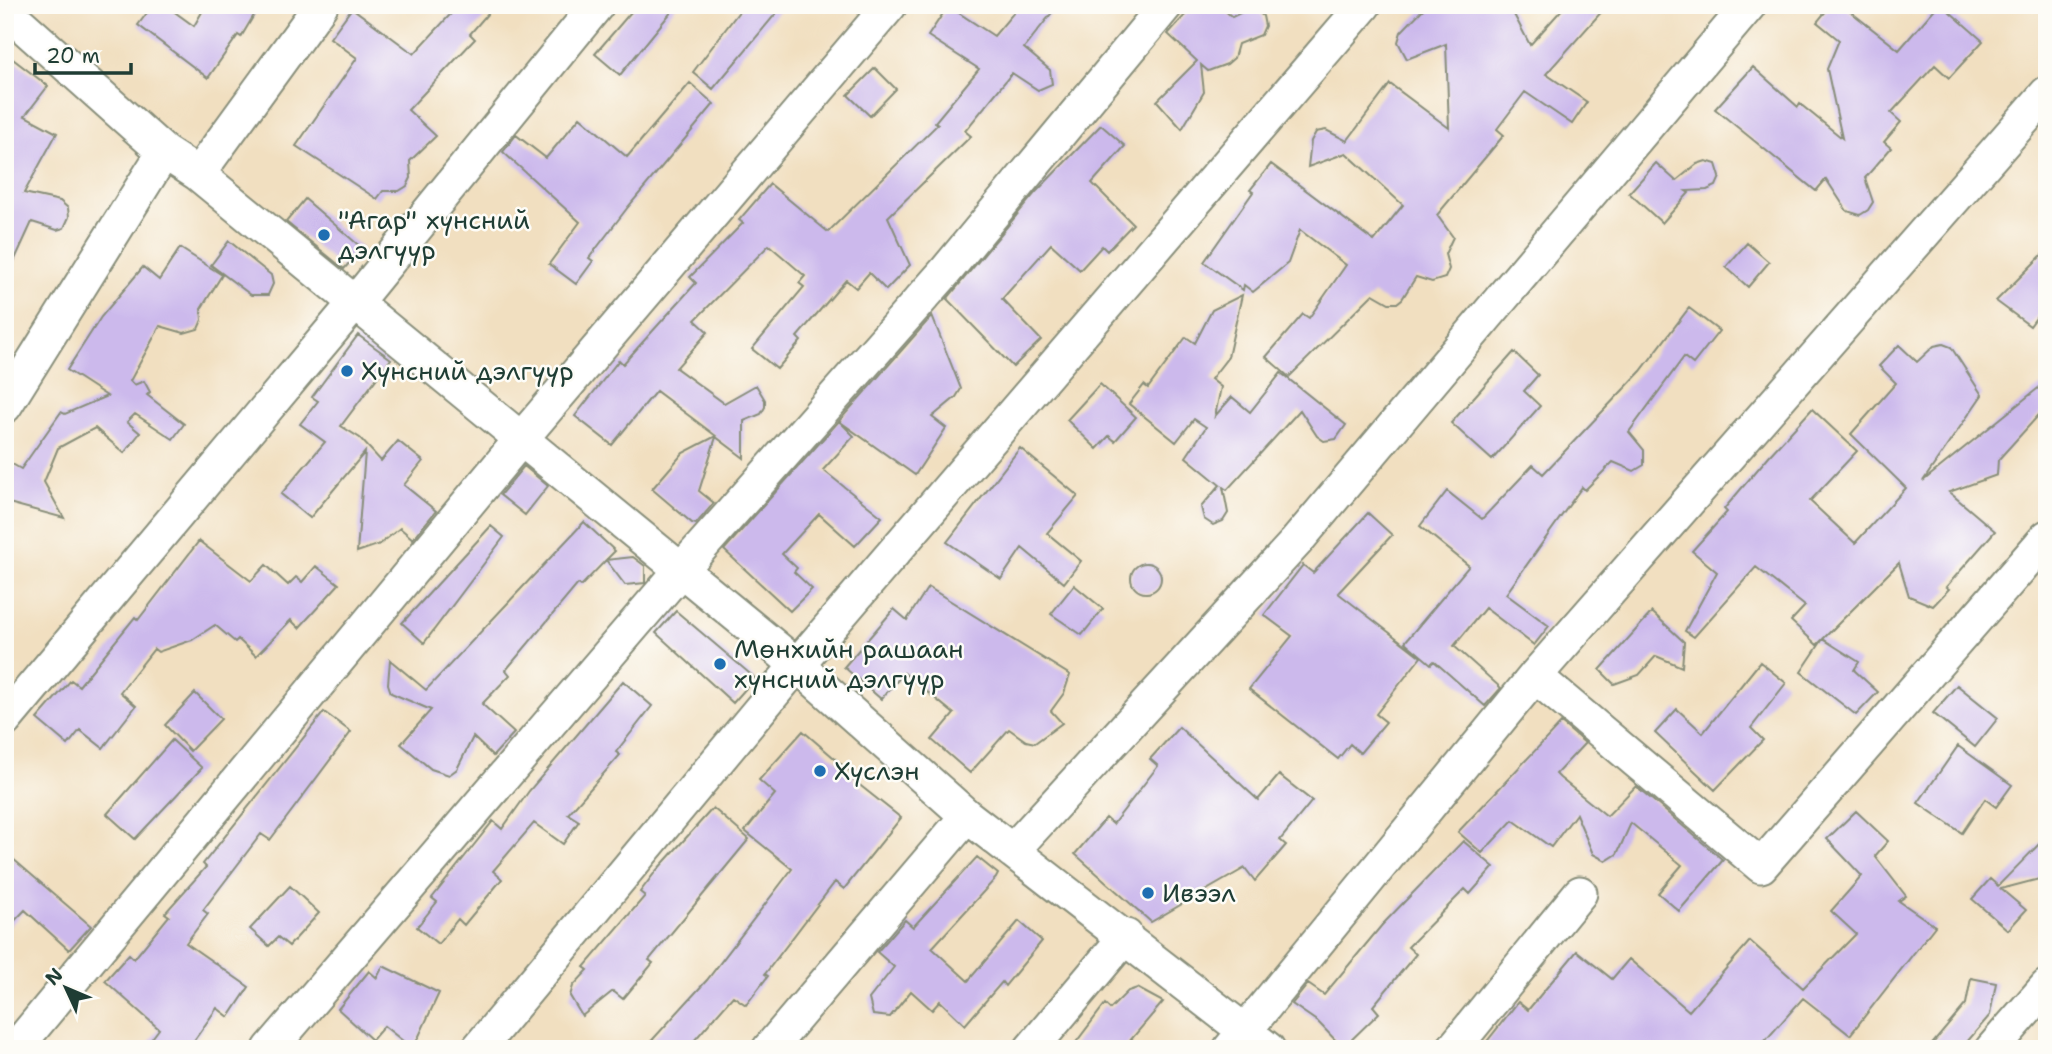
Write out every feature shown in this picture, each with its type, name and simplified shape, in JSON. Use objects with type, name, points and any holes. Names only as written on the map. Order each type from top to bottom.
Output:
[{"type":"street","points":[[198,174],[321,5]]},
{"type":"street","points":[[5,720],[354,304],[597,5]]},
{"type":"street","points":[[15,1049],[522,438],[890,5]]},
{"type":"street","points":[[271,1049],[681,570],[945,272],[1166,5]]},
{"type":"street","points":[[478,1049],[797,665],[1364,5]]},
{"type":"street","points":[[1012,851],[1296,542],[1749,5]]},
{"type":"street","points":[[5,10],[164,152],[198,174],[354,304],[522,438],[797,665],[967,816],[1126,936],[1247,1042],[1535,676],[2047,93]]},
{"type":"street","points":[[5,406],[164,152]]},
{"type":"street","points":[[1535,676],[1761,866],[2047,537]]},
{"type":"street","points":[[769,1049],[967,816]]},
{"type":"street","points":[[1453,1049],[1580,893]]},
{"type":"street","points":[[1031,1049],[1126,936]]},
{"type":"street","points":[[1992,1049],[2047,986]]},
{"type":"building","points":[[153,5],[165,5],[194,26],[206,5],[260,5],[241,37],[238,35],[208,78],[138,25]]},
{"type":"building","points":[[459,5],[495,5],[470,34],[475,39],[408,110],[436,136],[410,161],[411,178],[407,186],[399,191],[383,191],[377,199],[296,146],[357,58],[330,38],[352,8],[414,54]]},
{"type":"building","points":[[637,5],[677,5],[620,75],[595,54]]},
{"type":"building","points":[[744,5],[783,5],[713,89],[693,72]]},
{"type":"building","points":[[1020,5],[1058,5],[1024,48],[1050,70],[1052,84],[1038,90],[1012,73],[965,131],[971,136],[888,217],[910,265],[886,290],[869,273],[856,288],[846,280],[797,337],[801,341],[777,369],[752,349],[804,287],[799,283],[805,276],[769,245],[695,320],[708,332],[676,368],[724,403],[756,385],[765,400],[765,407],[761,414],[744,421],[744,458],[716,437],[699,491],[714,503],[696,524],[692,523],[652,489],[683,453],[716,436],[656,391],[612,445],[575,416],[619,360],[623,364],[696,283],[690,277],[743,223],[739,220],[770,184],[828,232],[938,124],[935,122],[979,69],[928,36],[948,6],[994,36]]},
{"type":"building","points":[[1194,5],[1219,5],[1232,17],[1246,10],[1256,10],[1263,16],[1265,26],[1261,35],[1238,44],[1234,58],[1227,64],[1208,71],[1201,65],[1204,92],[1182,129],[1157,101],[1197,61],[1168,34]]},
{"type":"building","points":[[1427,5],[1509,5],[1530,45],[1564,7],[1605,8],[1546,74],[1587,102],[1572,124],[1525,92],[1497,129],[1504,135],[1437,215],[1453,237],[1445,254],[1449,269],[1445,278],[1432,282],[1416,277],[1397,303],[1389,303],[1373,294],[1289,377],[1266,357],[1303,314],[1309,318],[1346,265],[1300,230],[1288,263],[1253,292],[1244,285],[1243,290],[1204,262],[1253,192],[1250,190],[1271,164],[1374,241],[1403,205],[1346,153],[1308,167],[1311,141],[1316,132],[1326,130],[1347,141],[1390,84],[1449,128],[1446,44],[1407,59],[1398,42],[1401,32]]},
{"type":"building","points":[[1831,5],[1842,5],[1899,50],[1938,5],[1942,5],[1983,41],[1949,78],[1935,65],[1891,113],[1901,122],[1884,142],[1891,148],[1865,178],[1873,202],[1868,210],[1860,215],[1847,211],[1826,179],[1816,191],[1715,109],[1753,67],[1798,107],[1800,104],[1842,138],[1827,69],[1839,40],[1817,22]]},
{"type":"building","points":[[5,53],[48,86],[25,116],[57,133],[24,193],[60,201],[68,208],[69,217],[64,228],[57,230],[32,222],[5,281]]},
{"type":"building","points":[[875,68],[896,89],[870,116],[848,95]]},
{"type":"building","points":[[690,83],[714,104],[628,207],[589,258],[593,261],[576,284],[549,264],[580,222],[503,152],[516,135],[546,158],[580,117],[627,157]]},
{"type":"building","points":[[1101,125],[1125,146],[1092,183],[1133,224],[1107,251],[1102,246],[1080,270],[1051,244],[1002,299],[1041,340],[1013,367],[947,299],[1035,193]]},
{"type":"building","points":[[1706,161],[1716,164],[1720,177],[1716,186],[1707,190],[1686,191],[1689,193],[1662,223],[1629,193],[1656,163],[1676,181],[1697,164]]},
{"type":"building","name":"\"Агар\" хүнсний дэлгүүр","points":[[305,199],[362,248],[344,269],[286,222]]},
{"type":"building","points":[[229,241],[271,275],[273,284],[268,295],[251,295],[211,265]]},
{"type":"building","points":[[1747,243],[1769,262],[1748,287],[1726,267]]},
{"type":"building","points":[[180,248],[222,275],[201,309],[202,320],[198,329],[184,333],[160,326],[130,381],[134,385],[144,381],[150,392],[147,395],[184,424],[173,439],[135,414],[127,422],[140,433],[124,453],[95,428],[58,448],[44,482],[64,518],[5,502],[5,460],[21,469],[61,412],[65,414],[107,396],[67,370],[101,317],[143,267],[159,280]]},
{"type":"building","points":[[2047,250],[2047,303],[2030,326],[1996,301]]},
{"type":"building","points":[[1242,295],[1228,357],[1211,379],[1221,387],[1215,416],[1232,397],[1250,412],[1281,373],[1346,425],[1336,439],[1324,441],[1317,436],[1300,410],[1227,490],[1223,487],[1228,513],[1223,521],[1213,525],[1204,519],[1201,507],[1220,485],[1186,457],[1206,427],[1194,419],[1176,442],[1129,404],[1144,385],[1148,388],[1186,337],[1195,343],[1212,310]]},
{"type":"building","points":[[1689,308],[1719,331],[1693,364],[1684,357],[1629,432],[1644,450],[1644,465],[1634,471],[1613,462],[1585,490],[1582,487],[1506,594],[1549,626],[1534,645],[1485,608],[1454,646],[1501,688],[1485,706],[1434,661],[1431,664],[1405,642],[1469,566],[1420,526],[1447,491],[1482,519],[1533,465],[1543,474],[1641,371]]},
{"type":"building","points":[[932,316],[961,389],[956,397],[932,417],[946,428],[915,475],[839,421]]},
{"type":"building","points":[[358,335],[391,359],[341,426],[360,438],[381,461],[398,441],[423,461],[404,485],[436,511],[413,539],[400,528],[380,544],[357,552],[365,452],[310,518],[281,494],[325,442],[300,424],[318,401],[312,397]]},
{"type":"building","points":[[1943,344],[1951,347],[1982,395],[1923,481],[2047,381],[2047,406],[1998,460],[1997,475],[1949,492],[1995,531],[1946,587],[1949,589],[1933,606],[1909,596],[1899,563],[1817,645],[1791,621],[1805,606],[1756,567],[1694,637],[1685,631],[1717,572],[1692,551],[1727,512],[1724,509],[1812,409],[1857,451],[1810,501],[1855,543],[1906,488],[1851,434],[1896,383],[1879,366],[1899,345],[1917,362],[1934,346]]},
{"type":"building","points":[[1514,352],[1538,375],[1524,391],[1540,406],[1492,460],[1451,423]]},
{"type":"building","points":[[1100,384],[1136,417],[1115,441],[1109,436],[1097,449],[1067,420]]},
{"type":"building","points":[[839,421],[854,436],[823,470],[882,517],[855,546],[819,514],[782,554],[797,568],[794,572],[812,589],[790,611],[724,550]]},
{"type":"building","points":[[1020,448],[1078,496],[1047,533],[1081,561],[1064,583],[1022,548],[1001,579],[947,542]]},
{"type":"building","points":[[524,466],[548,486],[525,515],[500,495]]},
{"type":"building","points":[[1368,513],[1392,535],[1338,593],[1421,657],[1376,714],[1386,722],[1360,753],[1350,744],[1338,759],[1249,689],[1292,636],[1264,615],[1303,565],[1313,573]]},
{"type":"building","points":[[584,522],[615,551],[581,586],[578,584],[506,670],[510,675],[482,704],[514,733],[493,756],[473,737],[457,769],[449,775],[431,769],[401,744],[431,710],[391,693],[388,684],[390,660],[426,690]]},
{"type":"building","points":[[491,526],[504,537],[424,643],[402,623]]},
{"type":"building","points":[[199,541],[251,581],[266,565],[288,585],[296,577],[302,582],[316,566],[339,584],[299,628],[291,620],[256,656],[238,639],[235,642],[215,625],[192,640],[158,652],[154,649],[120,692],[136,706],[103,748],[80,730],[68,745],[37,719],[71,680],[79,686],[135,617],[138,620]]},
{"type":"building","points":[[633,557],[645,566],[645,583],[625,585],[606,560]]},
{"type":"building","points":[[1146,563],[1157,567],[1161,578],[1157,589],[1146,593],[1135,589],[1131,578],[1135,567]]},
{"type":"building","points":[[1074,585],[1103,609],[1082,635],[1051,614]]},
{"type":"building","points":[[928,587],[1070,675],[1064,693],[1051,711],[1062,723],[1035,743],[1026,741],[1009,729],[970,773],[932,740],[954,714],[904,673],[881,699],[844,667],[894,609],[907,620]]},
{"type":"building","points":[[676,611],[755,678],[733,703],[656,633]]},
{"type":"building","points":[[1652,612],[1684,642],[1682,667],[1656,656],[1639,675],[1614,684],[1600,670]]},
{"type":"building","points":[[1823,639],[1859,662],[1854,670],[1878,692],[1856,715],[1801,672]]},
{"type":"building","points":[[1760,662],[1786,683],[1751,728],[1763,740],[1715,790],[1655,733],[1677,709],[1703,733]]},
{"type":"building","points":[[623,681],[652,706],[616,752],[620,755],[568,814],[579,821],[563,844],[534,823],[493,871],[502,879],[464,925],[458,919],[438,944],[417,927],[437,902],[432,898],[493,821],[502,829],[529,791]]},
{"type":"building","points":[[1957,685],[1998,718],[1975,747],[1933,713]]},
{"type":"building","points":[[195,693],[221,719],[190,751],[165,725]]},
{"type":"building","points":[[324,712],[351,732],[270,840],[261,834],[203,910],[208,914],[186,943],[249,987],[229,1017],[217,1008],[188,1049],[144,1049],[159,1029],[105,981],[129,954],[134,959],[169,916],[165,913],[206,867],[203,864]]},
{"type":"building","points":[[1561,723],[1585,743],[1556,774],[1560,778],[1607,816],[1636,786],[1723,860],[1679,911],[1658,893],[1682,865],[1631,823],[1617,854],[1606,861],[1593,854],[1576,814],[1551,847],[1513,820],[1482,853],[1458,832]]},
{"type":"building","points":[[1179,727],[1258,800],[1279,775],[1312,801],[1280,840],[1286,845],[1255,881],[1245,868],[1191,899],[1189,897],[1151,922],[1075,854],[1106,818],[1113,824],[1158,766],[1150,759]]},
{"type":"building","points":[[803,731],[855,776],[852,779],[901,818],[844,889],[835,882],[765,974],[768,976],[746,1005],[733,996],[687,1049],[644,1049],[707,980],[792,869],[745,831],[775,794],[759,780]]},
{"type":"building","points":[[172,740],[202,768],[135,839],[107,814]]},
{"type":"building","points":[[1958,746],[2012,785],[1996,807],[1985,799],[1962,833],[1918,803]]},
{"type":"building","points":[[713,808],[749,839],[649,960],[653,963],[623,999],[613,991],[582,1016],[570,996],[573,986],[588,970],[584,967],[645,896],[640,892],[656,871]]},
{"type":"building","points":[[1856,811],[1888,841],[1875,856],[1906,896],[1899,901],[1935,926],[1850,1035],[1803,998],[1758,1049],[1481,1049],[1518,1002],[1528,1010],[1577,951],[1612,979],[1629,959],[1689,1011],[1750,941],[1803,988],[1856,934],[1831,911],[1862,876],[1827,839]]},
{"type":"building","points":[[2047,836],[2047,877],[2001,889],[2026,910],[2008,930],[1972,899],[1990,879],[1998,886]]},
{"type":"building","points":[[1463,841],[1494,867],[1470,894],[1465,889],[1408,947],[1416,954],[1373,1006],[1379,1013],[1343,1048],[1318,1022],[1292,1004],[1308,984],[1324,995],[1382,925]]},
{"type":"building","points":[[5,852],[91,926],[69,950],[25,910],[5,931]]},
{"type":"building","points":[[977,857],[998,874],[932,948],[968,981],[1019,921],[1042,941],[1005,986],[1002,982],[965,1025],[940,1001],[932,1010],[911,991],[890,1017],[873,1015],[869,999],[894,967],[877,952],[905,920],[913,927]]},
{"type":"building","points":[[290,886],[319,913],[289,946],[278,937],[269,946],[250,929]]},
{"type":"building","points":[[383,966],[439,993],[413,1049],[384,1026],[372,1040],[338,1009],[369,971],[377,978]]},
{"type":"building","points":[[1971,978],[1996,983],[1990,1015],[1961,1049],[1928,1049],[1966,1004]]},
{"type":"building","points":[[1137,988],[1163,1002],[1123,1049],[1071,1049],[1105,1004],[1110,1009],[1128,991]]},
{"type":"place","name":"\"Агар\" хүнсний дэлгүүр","points":[[324,235]]},
{"type":"place","name":"Хүнсний дэлгүүр","points":[[347,371]]},
{"type":"place","name":"Мөнхийн рашаан хүнсний дэлгүүр","points":[[720,664]]},
{"type":"place","name":"Хүслэн","points":[[820,771]]},
{"type":"place","name":"Ивээл","points":[[1148,893]]}]
